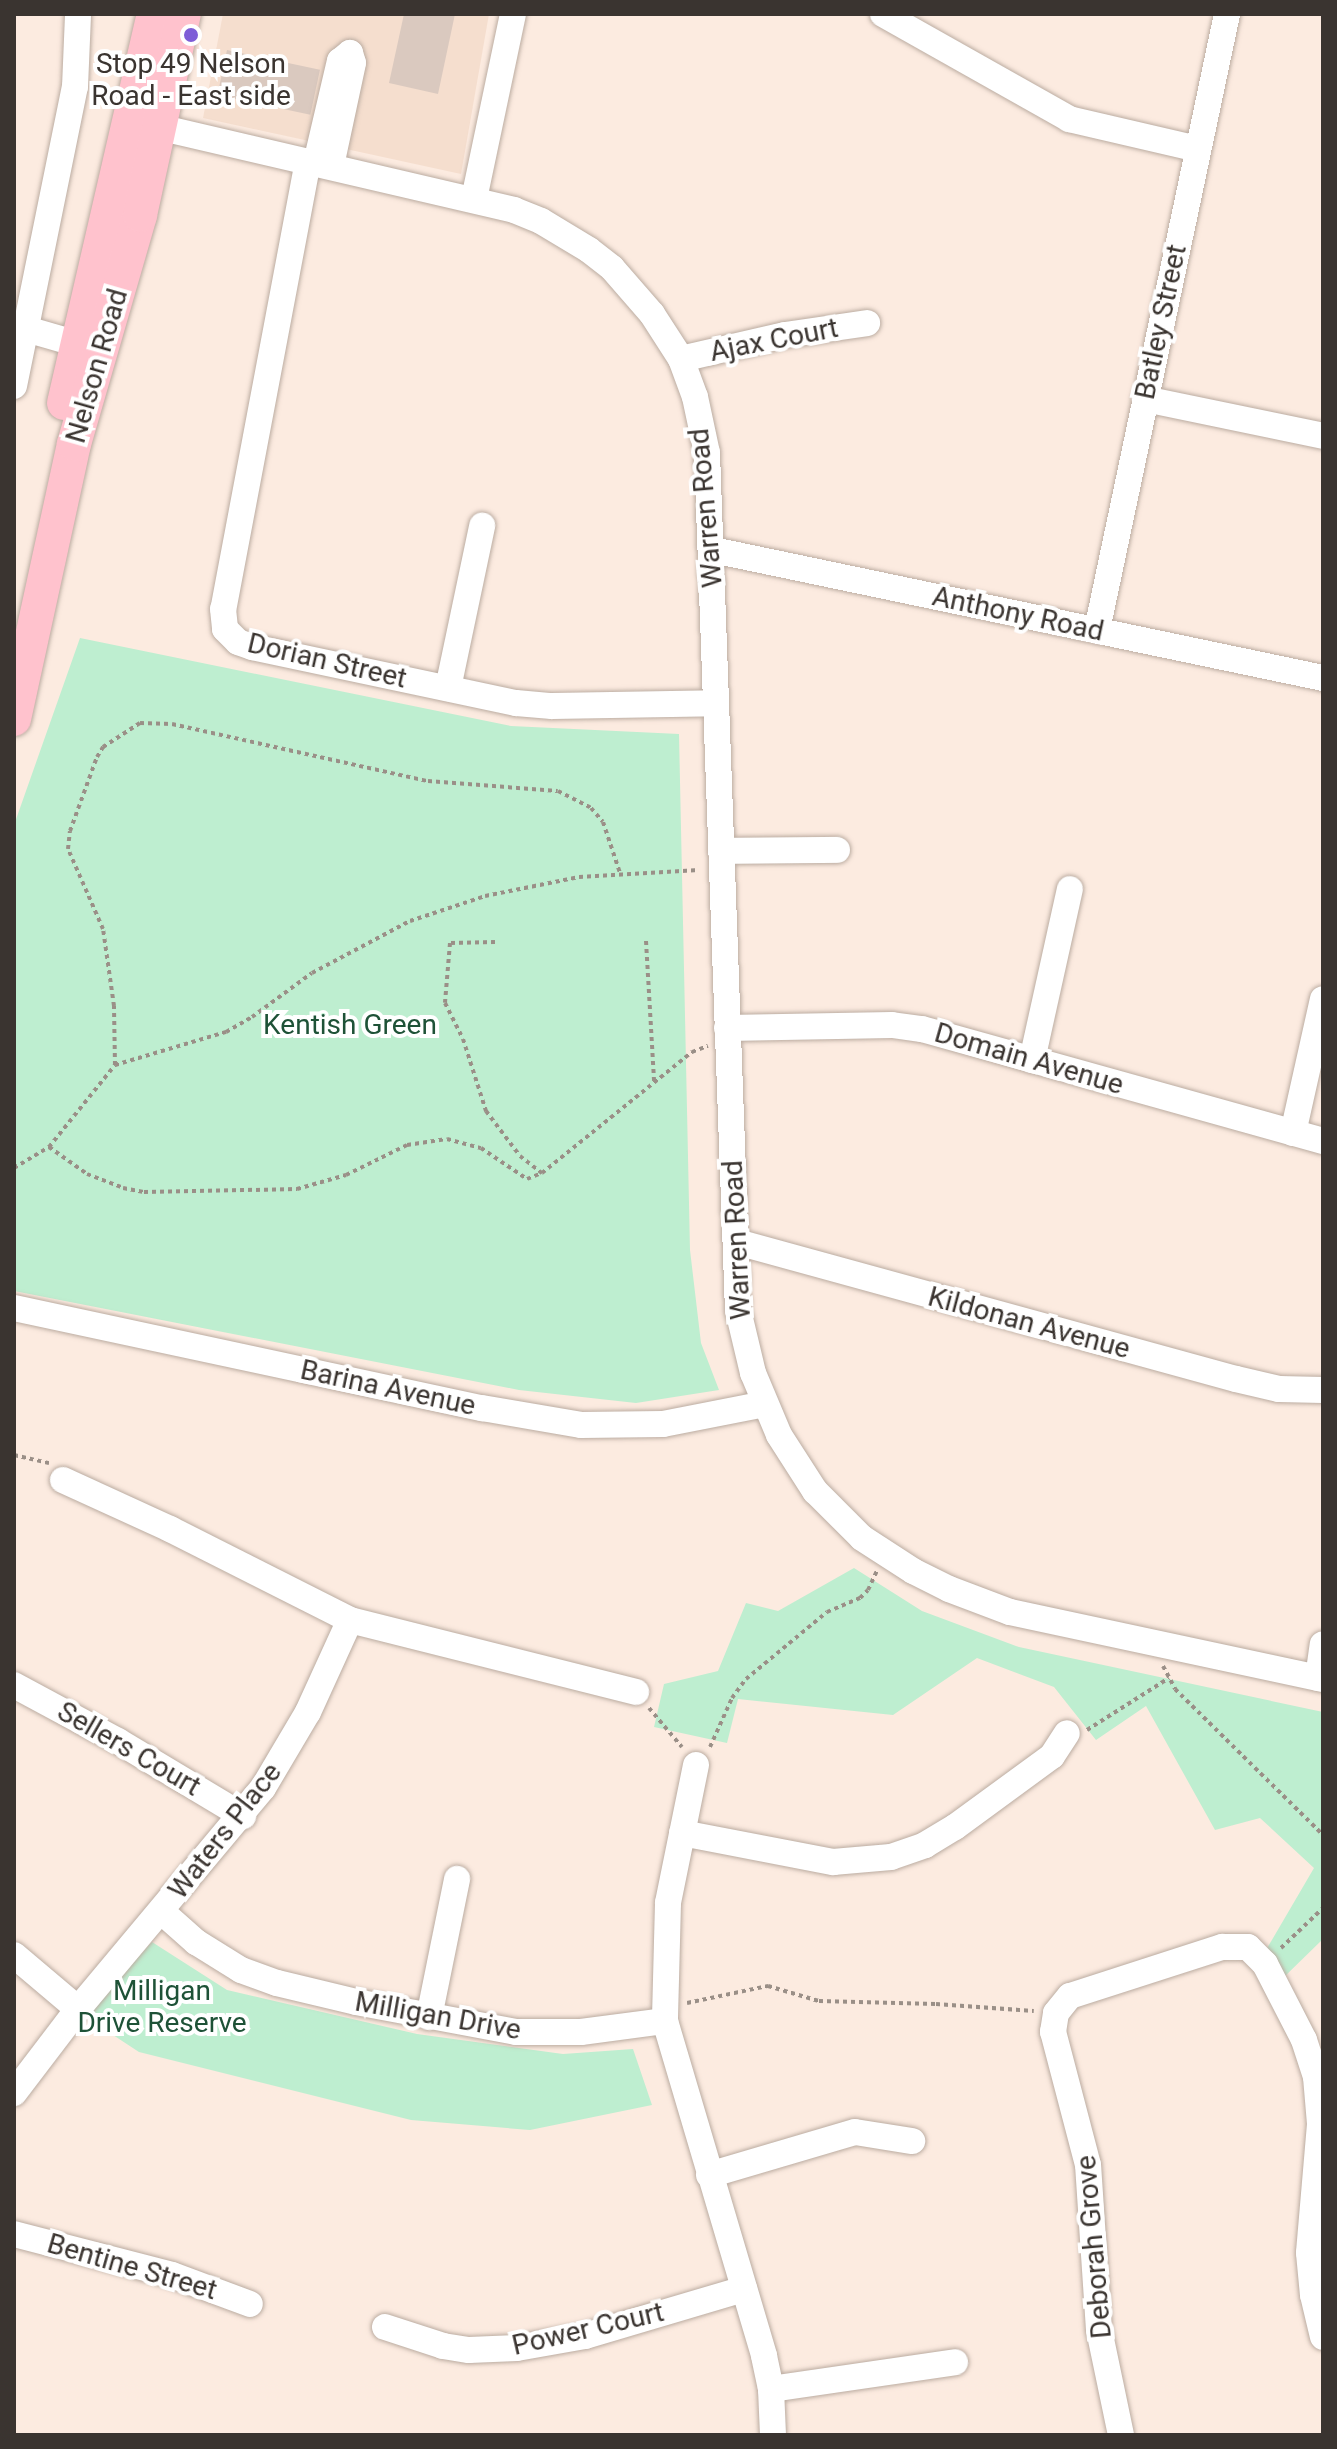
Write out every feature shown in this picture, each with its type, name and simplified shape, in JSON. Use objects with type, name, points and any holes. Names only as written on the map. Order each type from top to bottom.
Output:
[{"type":"main road","name":"Nelson Road","points":[[145,124],[154,14]]},
{"type":"main road","name":"Nelson Road","points":[[14,642],[145,124],[184,14]]},
{"type":"main road","name":"Nelson Road","points":[[14,719],[74,444],[89,347]]},
{"type":"street","points":[[14,386],[75,87],[78,14]]},
{"type":"street","points":[[474,199],[513,14]]},
{"type":"street","points":[[883,14],[1069,119],[1198,149]]},
{"type":"street","name":"Batley Street","points":[[1097,630],[1227,14]]},
{"type":"street","name":"Warren Road","points":[[145,124],[474,199],[541,221],[612,268],[652,314],[681,359],[695,397],[707,453],[713,550],[727,1037],[741,1333],[765,1404],[793,1460],[815,1491],[885,1555],[949,1589],[1010,1612],[1320,1678]]},
{"type":"street","name":"Dorian Street","points":[[318,163],[223,609],[225,629],[238,642],[252,647],[516,703],[552,706],[716,703]]},
{"type":"street","name":"Ajax Court","points":[[681,359],[785,335],[867,323]]},
{"type":"street","points":[[26,329],[89,347]]},
{"type":"street","points":[[1145,399],[1323,436]]},
{"type":"street","points":[[448,688],[482,526]]},
{"type":"street","name":"Anthony Road","points":[[713,550],[1323,678]]},
{"type":"street","points":[[722,861],[837,850]]},
{"type":"street","points":[[1032,1060],[1070,889]]},
{"type":"street","points":[[1293,1133],[1323,999]]},
{"type":"street","name":"Domain Avenue","points":[[727,1037],[907,1027],[1323,1141]]},
{"type":"street","name":"Kildonan Avenue","points":[[737,1242],[1236,1379],[1279,1389],[1323,1390]]},
{"type":"street","name":"Barina Avenue","points":[[14,1308],[482,1408],[581,1425],[663,1424],[765,1404]]},
{"type":"street","points":[[56,1472],[350,1620],[636,1692]]},
{"type":"street","name":"Waters Place","points":[[161,1911],[243,1816],[293,1740],[350,1620]]},
{"type":"street","points":[[1320,1678],[1323,1644]]},
{"type":"street","name":"Sellers Court","points":[[14,1685],[118,1741],[243,1816]]},
{"type":"street","points":[[682,1833],[833,1862],[891,1857],[925,1845],[955,1827],[1052,1756],[1067,1733]]},
{"type":"street","points":[[696,1765],[666,1923],[665,2014],[771,2389],[773,2435]]},
{"type":"street","points":[[429,2017],[457,1879]]},
{"type":"street","points":[[14,2093],[78,2009],[161,1911]]},
{"type":"street","name":"Milligan Drive","points":[[161,1911],[212,1953],[266,1980],[429,2017],[501,2031],[540,2033],[665,2014]]},
{"type":"street","points":[[1056,2013],[1063,2002],[1086,1990],[1222,1947],[1248,1947],[1265,1964],[1304,2040],[1316,2077],[1320,2124],[1313,2295],[1323,2337]]},
{"type":"street","points":[[14,1955],[78,2009]]},
{"type":"street","name":"Deborah Grove","points":[[1056,2013],[1053,2032],[1088,2165],[1099,2330],[1121,2435]]},
{"type":"street","points":[[709,2175],[848,2133],[866,2132],[912,2141]]},
{"type":"street","name":"Bentine Street","points":[[14,2234],[172,2275],[250,2304]]},
{"type":"street","name":"Power Court","points":[[385,2327],[443,2346],[469,2350],[517,2348],[585,2336],[744,2289]]},
{"type":"street","points":[[771,2389],[955,2362]]},
{"type":"path","points":[[115,1065],[114,1006],[103,929],[68,849],[70,831],[97,757],[103,747],[140,723],[172,724],[428,781],[558,791],[591,808],[603,822],[620,873]]},
{"type":"path","points":[[14,1168],[49,1147],[115,1065],[226,1032],[351,950],[448,907],[579,877],[722,861]]},
{"type":"path","points":[[646,941],[654,1081]]},
{"type":"path","points":[[495,942],[450,943],[445,1003],[463,1039],[486,1111],[520,1156],[542,1173]]},
{"type":"path","points":[[49,1147],[87,1174],[123,1188],[144,1192],[297,1189],[346,1175],[407,1145],[447,1139],[481,1148],[527,1179],[542,1173],[654,1081],[702,1047],[727,1037]]},
{"type":"path","points":[[14,1455],[56,1472]]},
{"type":"path","points":[[636,1692],[696,1765],[717,1736],[732,1698],[746,1679],[827,1612],[868,1590],[885,1555]]},
{"type":"path","points":[[1151,1642],[1175,1689],[1323,1835]]},
{"type":"path","points":[[1067,1733],[1086,1731],[1169,1678]]},
{"type":"path","points":[[1265,1964],[1323,1908]]},
{"type":"path","points":[[665,2014],[768,1986],[819,2001],[936,2004],[1056,2013]]},
{"type":"shaded area","points":[[223,14],[489,14],[461,174],[203,118]]},
{"type":"green space","name":"Kentish Green","points":[[80,638],[511,726],[679,734],[690,1250],[701,1343],[719,1390],[636,1403],[519,1390],[14,1291],[14,825]]},
{"type":"green space","points":[[854,1568],[922,1611],[1019,1647],[1323,1712],[1323,1939],[1282,1979],[1266,1950],[1314,1868],[1260,1818],[1215,1830],[1146,1706],[1096,1740],[1054,1687],[977,1658],[893,1715],[738,1699],[727,1743],[654,1727],[664,1684],[718,1671],[746,1603],[778,1611]]},
{"type":"green space","name":"Milligan Drive Reserve","points":[[152,1942],[227,1990],[417,2034],[563,2054],[633,2049],[652,2105],[530,2130],[411,2120],[139,2052],[84,2016]]},
{"type":"building","points":[[404,14],[455,14],[438,94],[389,83]]},
{"type":"building","points":[[227,50],[320,70],[310,115],[217,95]]},
{"type":"place","name":"Stop 49 Nelson Road - East side","points":[[191,35]]}]
